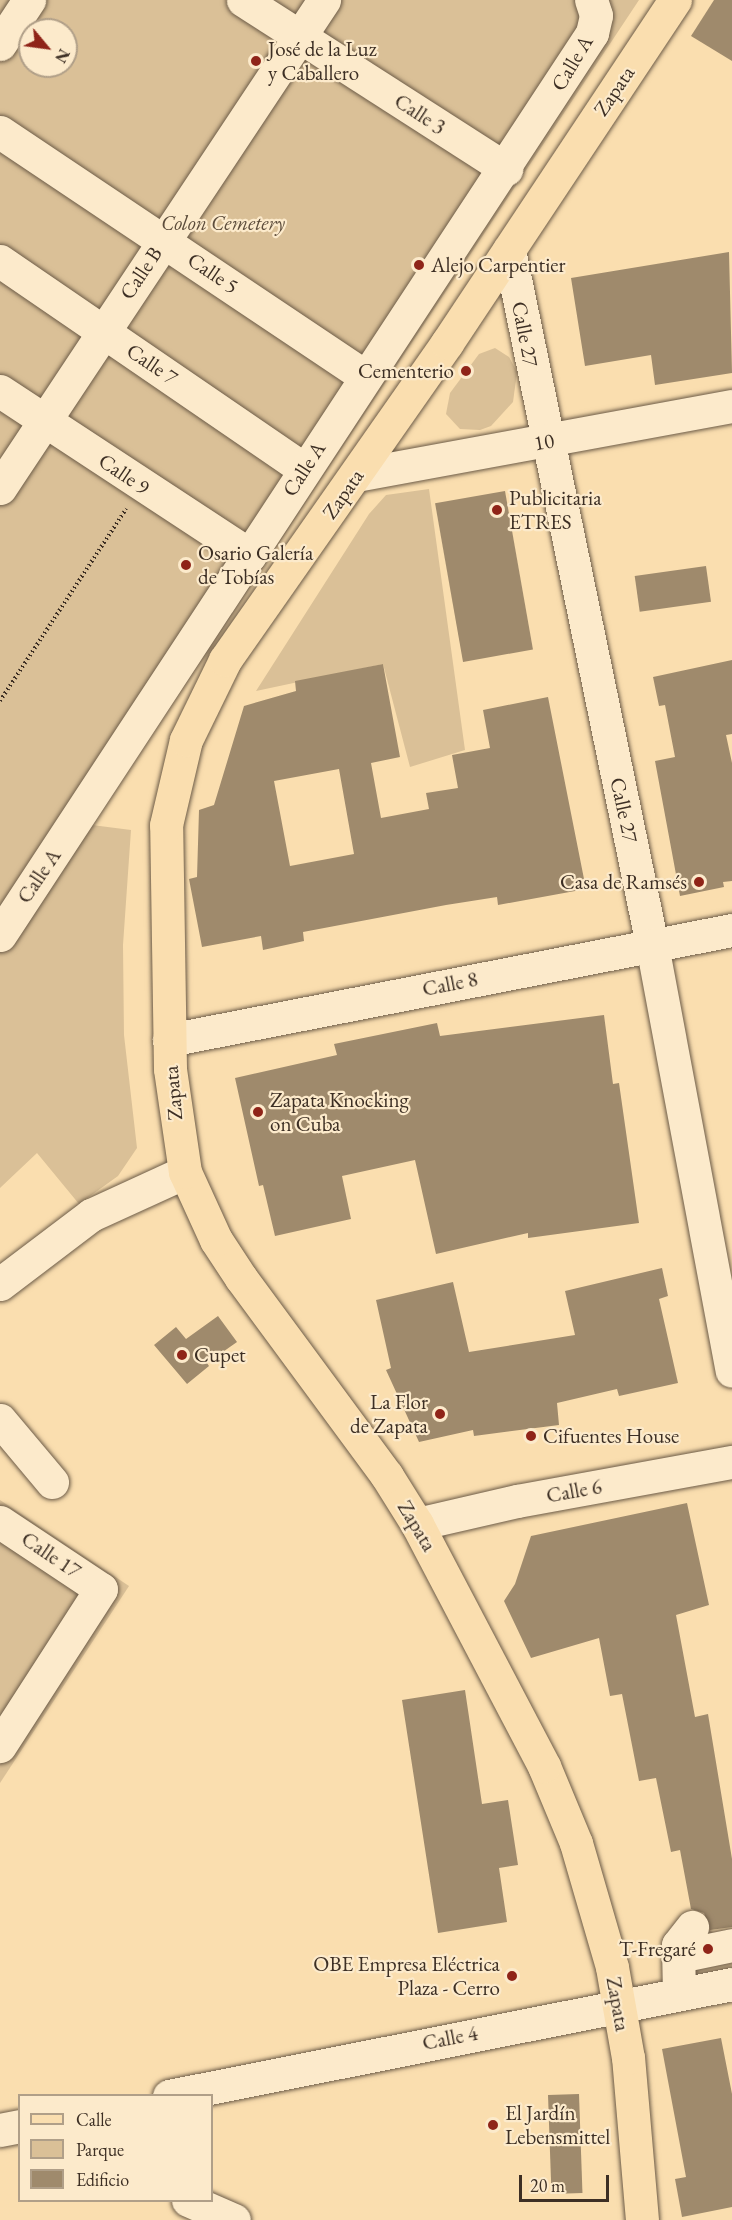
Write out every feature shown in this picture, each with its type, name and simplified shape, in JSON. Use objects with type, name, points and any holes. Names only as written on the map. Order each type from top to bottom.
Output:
[{"type":"main road","name":"Zapata","points":[[642,2220],[620,2004],[576,1843],[544,1766],[417,1524],[387,1476],[240,1278],[216,1240],[185,1172],[177,1131],[169,1040],[166,825],[179,761],[196,716],[225,660],[356,475],[675,0]]},
{"type":"street","points":[[0,44],[29,0]]},
{"type":"street","name":"Calle 3","points":[[243,0],[506,169]]},
{"type":"street","name":"Calle B","points":[[0,488],[324,0]]},
{"type":"street","name":"Calle A","points":[[0,935],[304,469],[506,169],[592,33],[596,15],[591,0]]},
{"type":"street","name":"Calle 5","points":[[0,132],[366,376]]},
{"type":"street","name":"Calle 27","points":[[509,250],[652,945],[732,1371]]},
{"type":"street","name":"Calle 7","points":[[0,261],[304,469]]},
{"type":"street","name":"Calle 9","points":[[0,391],[141,486],[250,555]]},
{"type":"street","name":"10","points":[[356,475],[732,406]]},
{"type":"street","name":"Calle 8","points":[[169,1040],[732,930]]},
{"type":"street","points":[[0,1284],[91,1215],[185,1172]]},
{"type":"street","points":[[0,1420],[52,1482]]},
{"type":"street","name":"Calle 6","points":[[417,1524],[517,1501],[732,1462]]},
{"type":"street","name":"Calle 17","points":[[0,1521],[101,1589],[0,1746]]},
{"type":"street","points":[[679,1994],[678,1945],[692,1927]]},
{"type":"street","points":[[679,1956],[732,1945]]},
{"type":"street","name":"Calle 4","points":[[179,2094],[620,2004],[732,1984]]},
{"type":"street","points":[[193,2202],[234,2220]]},
{"type":"path","points":[[0,701],[141,486]]},
{"type":"green space","name":"Colon Cemetery","points":[[0,0],[639,0],[92,825],[131,830],[123,945],[124,1035],[137,1148],[118,1176],[79,1204],[37,1153],[0,1188]]},
{"type":"green space","points":[[495,348],[509,357],[517,372],[513,402],[491,426],[480,430],[460,429],[446,414],[450,393],[479,354]]},
{"type":"green space","points":[[429,489],[465,750],[410,767],[383,664],[256,691],[369,514],[386,495]]},
{"type":"green space","points":[[0,1500],[129,1586],[0,1783]]},
{"type":"building","points":[[714,0],[732,0],[732,61],[691,36]]},
{"type":"building","points":[[729,252],[732,373],[655,385],[651,355],[585,366],[571,278]]},
{"type":"building","points":[[505,491],[533,650],[463,662],[435,503]]},
{"type":"building","points":[[706,566],[711,602],[640,612],[635,576]]},
{"type":"building","points":[[732,660],[732,734],[726,735],[732,763],[732,881],[723,882],[724,887],[680,896],[655,761],[675,757],[665,705],[659,706],[653,677]]},
{"type":"building","points":[[383,664],[400,757],[371,763],[381,818],[429,809],[426,793],[458,788],[452,755],[490,748],[483,710],[548,697],[586,889],[498,905],[497,897],[303,932],[304,941],[263,950],[261,936],[202,947],[189,879],[197,877],[199,810],[214,805],[244,706],[296,691],[295,681]],"holes":[[[339,769],[354,854],[290,866],[274,781]]]},
{"type":"building","points":[[604,1015],[613,1084],[619,1083],[639,1223],[528,1238],[528,1233],[436,1254],[415,1160],[342,1176],[351,1219],[275,1236],[263,1185],[259,1186],[235,1078],[337,1055],[334,1044],[437,1023],[440,1036]]},
{"type":"building","points":[[662,1268],[668,1296],[659,1299],[678,1383],[619,1396],[617,1389],[557,1403],[559,1425],[474,1436],[473,1430],[419,1442],[386,1370],[391,1368],[376,1300],[453,1282],[469,1352],[575,1335],[565,1291]]},
{"type":"building","points":[[218,1316],[237,1342],[207,1363],[209,1366],[187,1384],[154,1345],[176,1327],[186,1339]]},
{"type":"building","points":[[687,1503],[709,1605],[676,1615],[695,1717],[708,1714],[732,1859],[732,1927],[710,1930],[704,1913],[691,1909],[680,1850],[671,1852],[656,1778],[639,1781],[622,1694],[610,1696],[599,1638],[531,1658],[504,1601],[515,1584],[531,1536]]},
{"type":"building","points":[[465,1690],[482,1804],[508,1800],[518,1865],[499,1868],[507,1922],[438,1933],[402,1700]]},
{"type":"building","points":[[721,2038],[732,2094],[732,2207],[682,2217],[675,2179],[686,2177],[662,2049]]},
{"type":"building","points":[[579,2094],[582,2193],[551,2194],[548,2095]]},
{"type":"place","name":"José de la Luz y Caballero","points":[[256,61]]},
{"type":"place","name":"Alejo Carpentier","points":[[419,265]]},
{"type":"place","name":"Cementerio","points":[[466,371]]},
{"type":"place","name":"Publicitaria ETRES","points":[[497,510]]},
{"type":"place","name":"Osario Galería de Tobías","points":[[186,565]]},
{"type":"place","name":"Casa de Ramsés","points":[[699,882]]},
{"type":"place","name":"Zapata Knocking on Cuba","points":[[258,1112]]},
{"type":"place","name":"Cupet","points":[[182,1355]]},
{"type":"place","name":"La Flor de Zapata","points":[[440,1414]]},
{"type":"place","name":"Cifuentes House","points":[[531,1436]]},
{"type":"place","name":"T-Fregaré","points":[[708,1949]]},
{"type":"place","name":"OBE Empresa Eléctrica Plaza - Cerro","points":[[512,1976]]},
{"type":"place","name":"El Jardín Lebensmittel","points":[[493,2125]]}]
